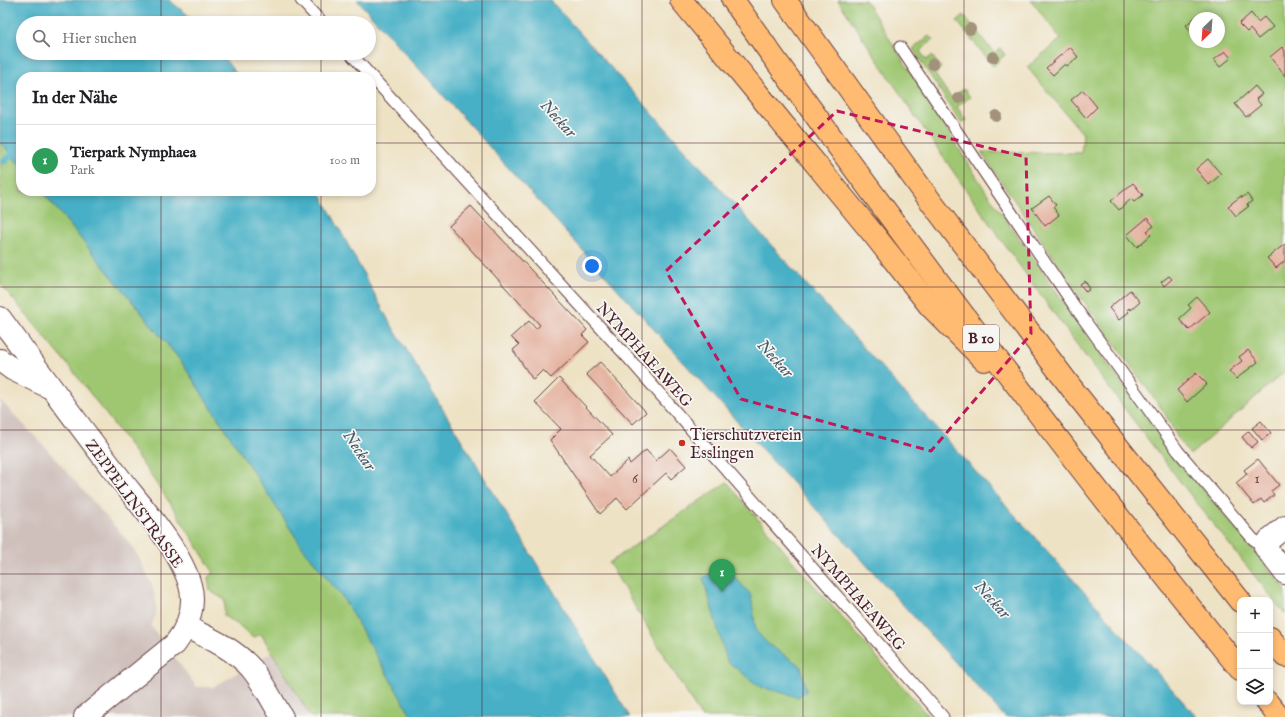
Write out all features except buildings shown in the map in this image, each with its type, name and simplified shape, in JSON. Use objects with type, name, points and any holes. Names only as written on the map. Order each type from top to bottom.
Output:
[{"type":"highway","points":[[681,0],[875,236],[930,306],[1044,421]]},
{"type":"highway","name":"B 10","points":[[733,0],[895,225],[1044,421],[1174,588],[1237,665]]},
{"type":"highway","name":"B 10","points":[[785,0],[926,196],[1016,315],[1073,390],[1237,597]]},
{"type":"highway","points":[[1273,642],[1285,656]]},
{"type":"highway","points":[[1269,705],[1279,717]]},
{"type":"street","name":"ZEPPELINSTRASSE","points":[[0,318],[154,523],[179,559],[191,592],[192,607],[186,627],[175,644],[85,717]]},
{"type":"street","points":[[0,360],[12,369],[52,389]]},
{"type":"street","points":[[1285,527],[1270,539],[1265,547],[1285,573]]},
{"type":"street","points":[[186,627],[224,646],[242,660],[258,677],[282,717]]},
{"type":"lane","points":[[301,0],[316,16]]},
{"type":"lane","points":[[900,46],[1075,307],[1178,451],[1253,539],[1265,547]]},
{"type":"lane","name":"NYMPHAEAWEG","points":[[356,60],[367,72]]},
{"type":"lane","name":"NYMPHAEAWEG","points":[[376,81],[631,361],[943,717]]},
{"type":"highlighted area","points":[[837,111],[1026,157],[1031,334],[931,451],[741,399],[666,271]]},
{"type":"shaded area","points":[[0,400],[44,446],[126,539],[138,556],[151,582],[156,601],[156,615],[151,626],[197,687],[214,687],[272,652],[311,717],[0,717]]},
{"type":"green space","points":[[838,0],[865,0],[985,190],[1099,352],[1187,470],[1285,588],[1285,614],[1273,597],[1271,597],[1212,523],[1083,353],[999,237],[877,60]]},
{"type":"green space","points":[[1031,0],[1285,0],[1285,371],[1190,455],[1180,442],[1164,412],[1083,300],[981,152],[1081,153],[1083,134],[1027,67],[1061,39]]},
{"type":"green space","points":[[964,15],[994,53],[1000,48],[1005,55],[993,66],[957,21]]},
{"type":"green space","points":[[929,36],[933,40],[920,51],[926,60],[932,56],[941,68],[934,73],[951,98],[964,89],[970,97],[957,107],[966,120],[961,123],[913,49]]},
{"type":"green space","points":[[0,142],[16,160],[16,196],[46,196],[180,360],[303,548],[343,598],[412,717],[311,717],[261,634],[253,638],[240,626],[224,616],[225,600],[210,591],[208,577],[214,573],[172,506],[128,443],[73,371],[0,283]]},
{"type":"green space","points":[[727,482],[791,559],[929,717],[701,717],[609,563]]},
{"type":"water","points":[[0,0],[169,0],[189,16],[16,16],[16,60],[226,60],[235,72],[16,72],[16,160],[0,142]]},
{"type":"water","name":"Neckar","points":[[357,0],[550,0],[1197,717],[1005,717],[376,21],[376,16],[371,16]]},
{"type":"water","name":"Neckar","points":[[46,196],[322,196],[389,321],[630,717],[412,717],[343,598],[303,548],[180,360]]},
{"type":"water","points":[[725,566],[751,595],[756,631],[768,644],[801,666],[806,691],[798,697],[760,687],[727,661],[703,578]]},
{"type":"waterway","points":[[4,161],[11,155]]},
{"type":"place","name":"Tierschutzverein Esslingen","points":[[682,443]]},
{"type":"place","name":"Tierpark Nymphaea","points":[[722,592]]}]
